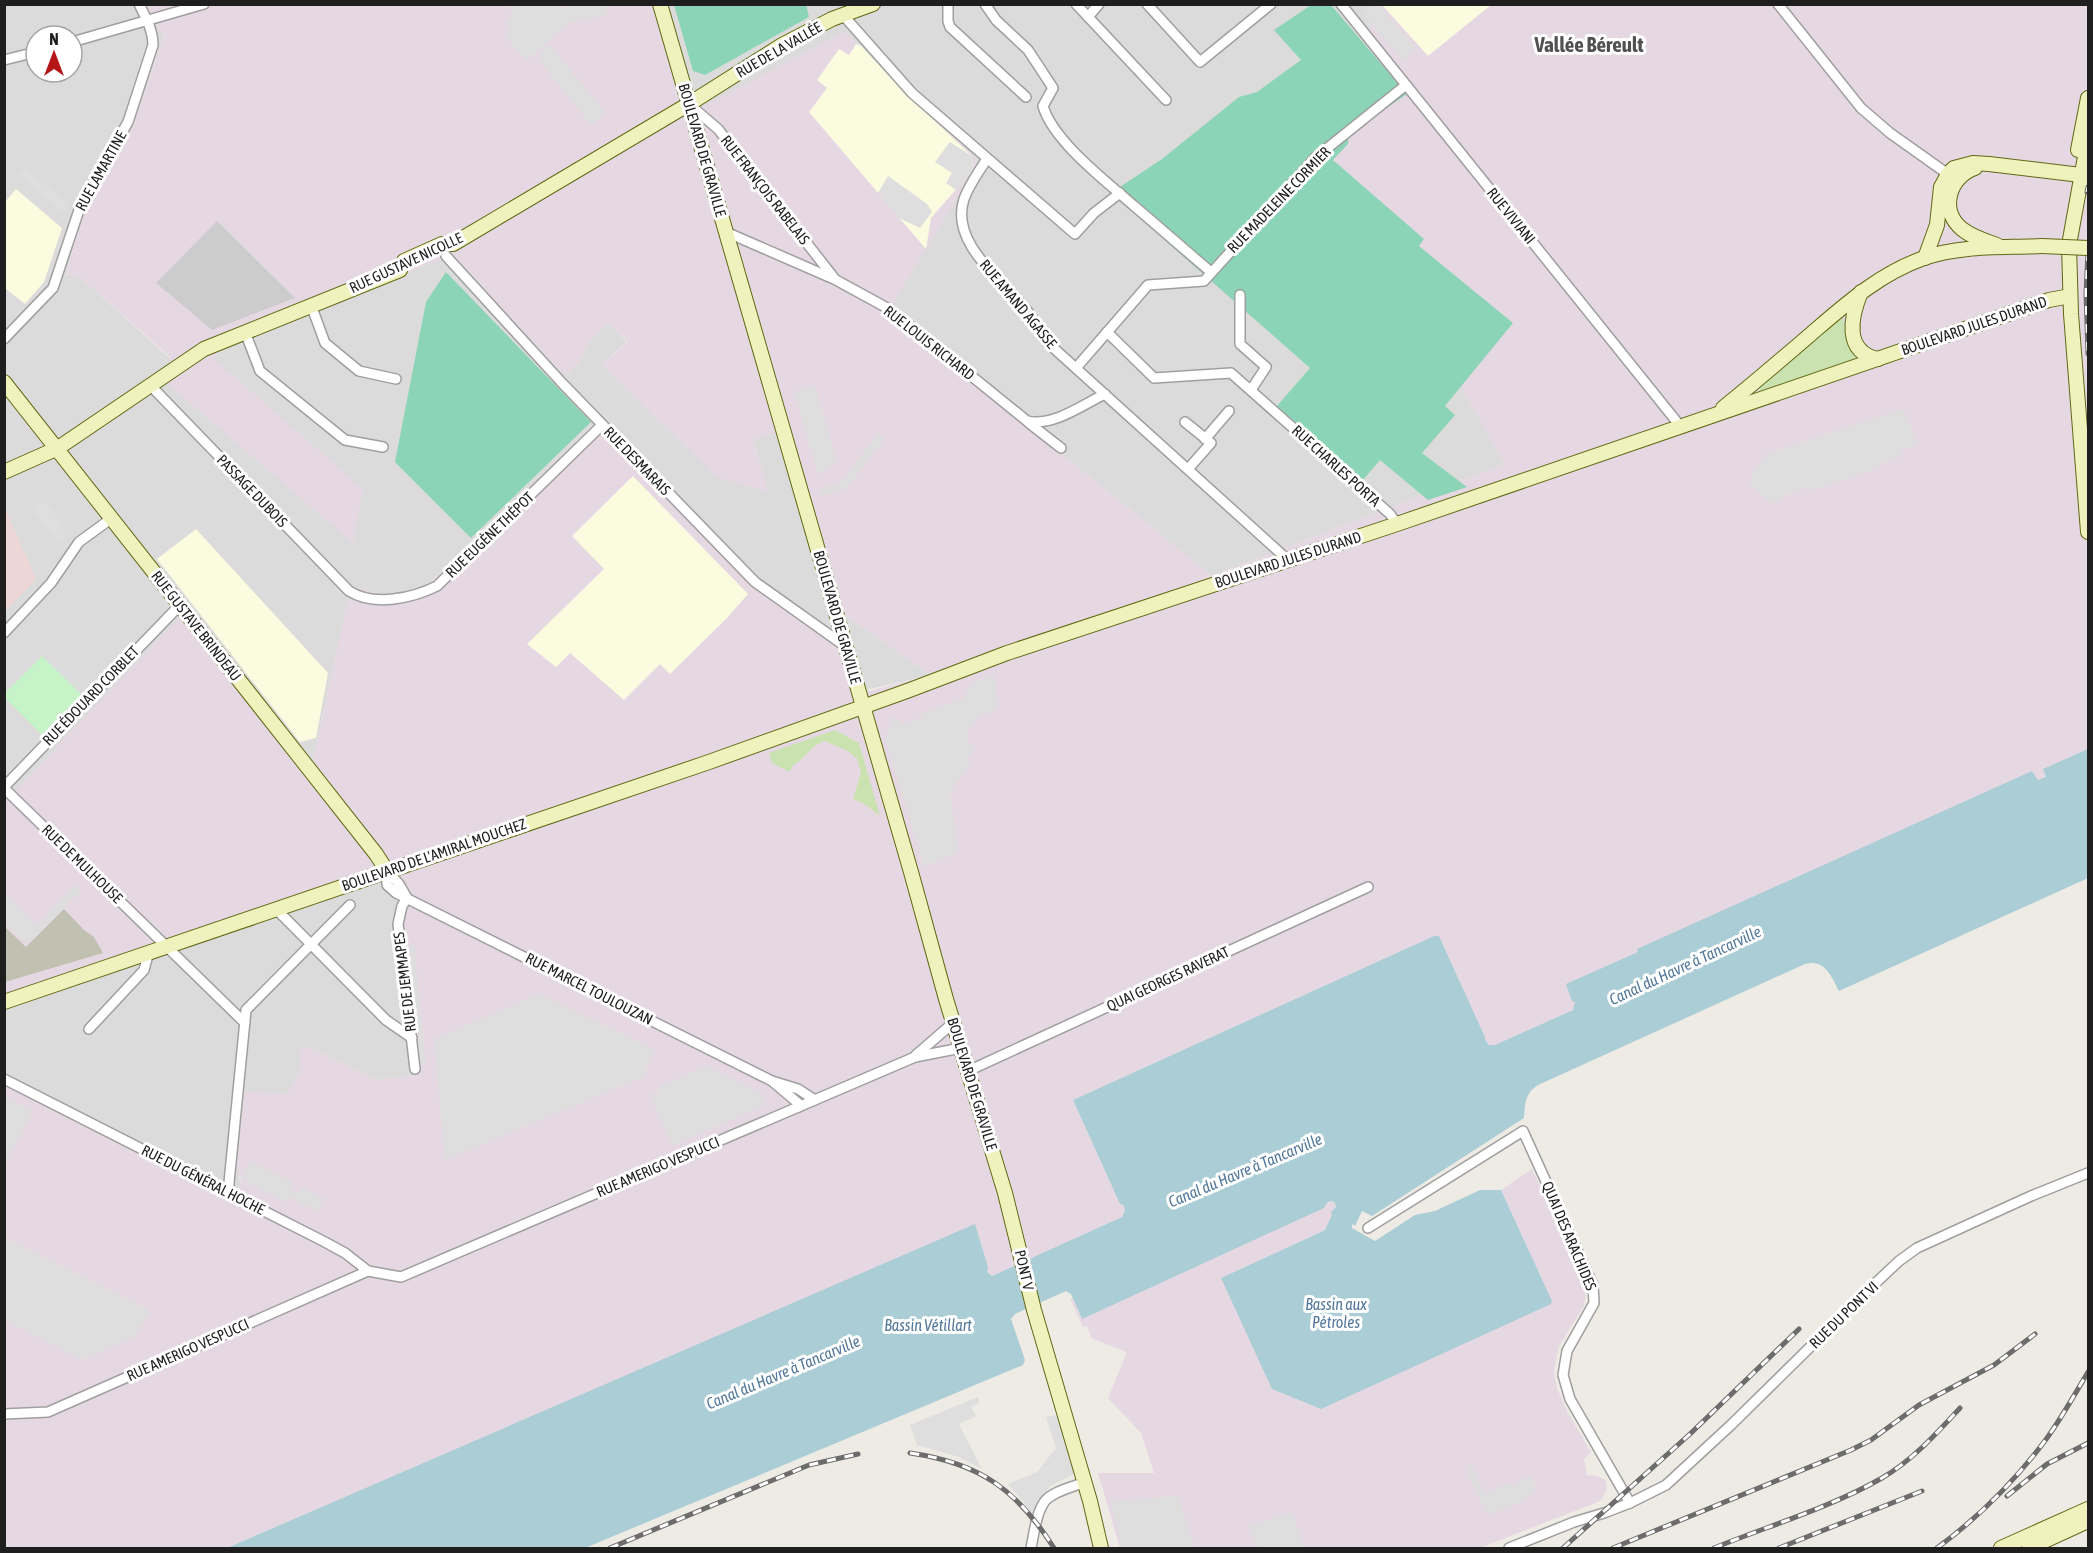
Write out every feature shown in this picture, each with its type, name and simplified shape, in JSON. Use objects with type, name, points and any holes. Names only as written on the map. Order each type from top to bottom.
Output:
[{"type":"street","points":[[139,4],[148,21]]},
{"type":"street","points":[[84,39],[204,4]]},
{"type":"street","name":"BOULEVARD DE GRAVILLE","points":[[660,4],[864,706],[953,1023],[1015,1230]]},
{"type":"street","name":"RUE DE LA VALLÉE","points":[[689,104],[782,45],[816,27],[873,4]]},
{"type":"street","points":[[948,4],[950,27],[1026,98]]},
{"type":"street","points":[[985,4],[996,20],[1028,50],[1053,88],[1043,106],[1045,114],[1060,138],[1119,193],[1211,272],[1204,281],[1148,285],[1076,368]]},
{"type":"street","points":[[1077,4],[1166,100]]},
{"type":"street","points":[[1088,16],[1099,4]]},
{"type":"street","points":[[1147,4],[1200,62],[1271,4]]},
{"type":"street","name":"RUE VIVIANI","points":[[1341,4],[1681,427]]},
{"type":"street","points":[[1778,4],[1861,108],[1890,133],[1952,177]]},
{"type":"street","points":[[843,15],[912,93],[1075,234],[1094,213],[1119,193]]},
{"type":"street","name":"RUE LAMARTINE","points":[[4,339],[53,288],[80,207],[128,122],[153,45],[153,36],[148,21]]},
{"type":"street","points":[[4,60],[24,55]]},
{"type":"street","name":"RUE MADELEINE CORMIER","points":[[1211,272],[1315,158],[1406,85]]},
{"type":"street","points":[[2088,98],[2069,245],[2067,296],[2071,314],[2088,532]]},
{"type":"street","name":"RUE GUSTAVE NICOLLE","points":[[4,472],[58,448],[204,348],[400,270],[404,261],[442,244],[453,247],[689,104]]},
{"type":"street","name":"RUE FRANÇOIS RABELAIS","points":[[689,104],[718,129],[836,280]]},
{"type":"street","points":[[2077,174],[2088,140]]},
{"type":"street","name":"RUE AMAND AGASSE","points":[[987,159],[963,200],[963,221],[969,241],[984,266],[1027,311],[1048,343],[1288,560]]},
{"type":"street","points":[[1924,258],[1937,225],[1941,187],[1962,165],[1989,164],[2077,174]]},
{"type":"street","name":"BOULEVARD JULES DURAND","points":[[1952,177],[1950,207],[1954,219],[1962,229],[1979,239],[2006,248]]},
{"type":"street","name":"RUE LOUIS RICHARD","points":[[726,232],[836,280],[889,309],[1061,448]]},
{"type":"street","name":"BOULEVARD JULES DURAND","points":[[1714,415],[1862,290],[1899,268],[1950,251],[2042,246],[2088,248]]},
{"type":"street","name":"RUE DESMARAIS","points":[[453,247],[602,424],[754,582],[845,646]]},
{"type":"street","points":[[1862,290],[1851,324],[1854,337],[1862,352],[1878,359]]},
{"type":"street","points":[[1240,295],[1240,344],[1266,367],[1251,390]]},
{"type":"street","name":"BOULEVARD JULES DURAND","points":[[864,706],[1007,653],[1397,524],[2067,296]]},
{"type":"street","points":[[311,305],[325,344],[359,371],[396,379]]},
{"type":"street","points":[[245,332],[260,371],[345,440],[383,447]]},
{"type":"street","name":"RUE CHARLES PORTA","points":[[1107,332],[1154,378],[1231,373],[1390,514],[1397,524]]},
{"type":"street","name":"RUE GUSTAVE BRINDEAU","points":[[4,382],[376,854],[387,871]]},
{"type":"street","name":"PASSAGE DUBOIS","points":[[150,385],[356,596]]},
{"type":"street","points":[[1027,421],[1043,422],[1054,419],[1105,394]]},
{"type":"street","points":[[1205,439],[1229,411]]},
{"type":"street","points":[[1185,422],[1210,443],[1188,469]]},
{"type":"street","name":"RUE EUGÈNE THÉPOT","points":[[356,596],[404,599],[437,586],[602,424]]},
{"type":"street","points":[[4,633],[51,583],[79,542],[112,518]]},
{"type":"street","name":"RUE ÉDOUARD CORBLET","points":[[4,788],[179,606]]},
{"type":"street","name":"BOULEVARD DE L'AMIRAL MOUCHEZ","points":[[4,1002],[145,954],[163,943],[276,909],[709,762],[864,706]]},
{"type":"street","name":"RUE DE MULHOUSE","points":[[4,788],[245,1023]]},
{"type":"street","name":"RUE MARCEL TOULOUZAN","points":[[387,871],[399,884],[407,898],[772,1081],[798,1089],[815,1100]]},
{"type":"street","name":"QUAI GEORGES RAVERAT","points":[[968,1071],[1368,887]]},
{"type":"street","name":"RUE DE JEMMAPES","points":[[407,898],[402,906],[398,924],[415,1069]]},
{"type":"street","points":[[228,1193],[246,1010],[350,904]]},
{"type":"street","points":[[276,909],[386,1020],[412,1038]]},
{"type":"street","points":[[88,1029],[144,970],[147,958],[145,954]]},
{"type":"street","name":"RUE AMERIGO VESPUCCI","points":[[915,1057],[953,1023]]},
{"type":"street","name":"RUE AMERIGO VESPUCCI","points":[[401,1277],[915,1057],[961,1048]]},
{"type":"street","name":"RUE DU GÉNÉRAL HOCHE","points":[[4,1079],[345,1253],[368,1271],[401,1277]]},
{"type":"street","name":"RUE MARCEL TOULOUZAN","points":[[772,1081],[798,1103],[799,1107]]},
{"type":"street","name":"QUAI DES ARACHIDES","points":[[1368,1228],[1523,1131],[1593,1285],[1595,1294],[1594,1303],[1567,1352],[1563,1375],[1570,1399],[1630,1503]]},
{"type":"street","name":"RUE DU PONT VI","points":[[1509,1548],[1630,1503],[1666,1485],[1899,1261],[1917,1248],[2031,1196],[2088,1173]]},
{"type":"street","name":"PONT V","points":[[1015,1230],[1034,1310],[1085,1482]]},
{"type":"street","name":"RUE AMERIGO VESPUCCI","points":[[4,1414],[48,1412],[368,1271]]},
{"type":"street","points":[[1031,1548],[1045,1501],[1051,1496],[1085,1482],[1101,1548]]},
{"type":"street","points":[[2021,1546],[2088,1509]]},
{"type":"street","points":[[2001,1548],[2021,1546],[2088,1521]]},
{"type":"shaded area","points":[[5,5],[147,5],[164,37],[133,127],[84,209],[66,274],[81,278],[174,362],[212,357],[239,341],[453,254],[563,373],[568,374],[579,361],[589,342],[608,322],[627,342],[602,364],[767,491],[753,438],[787,430],[845,615],[931,675],[852,693],[841,652],[825,636],[755,589],[593,425],[447,568],[426,585],[400,593],[377,593],[351,587],[309,780],[5,802]]},
{"type":"shaded area","points":[[147,5],[653,5],[685,116],[844,32],[979,161],[887,313],[1212,576],[1505,464],[1322,143],[1380,5],[2088,5],[2088,749],[2043,769],[2046,777],[2038,780],[2032,772],[1638,950],[1639,952],[1575,1002],[1575,1007],[1571,1011],[1495,1045],[1489,1045],[1485,1040],[1439,936],[1434,936],[1073,1100],[1120,1204],[1123,1205],[1125,1210],[1122,1217],[995,1275],[990,1276],[987,1272],[988,1267],[975,1225],[227,1548],[5,1548],[4,1079],[228,1193],[242,1184],[237,1165],[244,1092],[287,1094],[301,1070],[299,1050],[308,1047],[375,1080],[416,1076],[398,924],[407,898],[387,885],[387,872],[5,1002],[5,802],[181,616],[309,780],[351,586],[377,593],[400,593],[426,585],[447,568],[594,425],[755,589],[825,636],[841,652],[853,695],[931,675],[845,615],[787,430],[753,439],[768,492],[716,477],[602,364],[628,342],[608,322],[589,342],[579,361],[568,374],[562,373],[453,254],[239,341],[212,357],[363,489],[353,543],[170,386],[159,372],[173,362],[169,356],[81,278],[66,274],[84,209],[133,127],[164,37]]},
{"type":"shaded area","points":[[507,5],[559,5],[566,10],[567,5],[606,5],[607,15],[569,23],[526,61],[505,36],[510,30],[506,22],[514,15]]},
{"type":"shaded area","points":[[653,5],[1380,5],[1322,143],[1505,464],[1212,576],[887,313],[978,161],[685,117]]},
{"type":"shaded area","points":[[1372,5],[1378,5],[1416,48],[1403,61],[1362,13]]},
{"type":"shaded area","points":[[1382,5],[1491,5],[1428,56]]},
{"type":"shaded area","points":[[549,44],[606,113],[591,125],[538,59],[541,55],[539,52]]},
{"type":"shaded area","points":[[856,44],[860,45],[908,96],[972,156],[973,170],[931,218],[926,249],[809,112],[827,88],[817,80],[839,49],[849,55]]},
{"type":"shaded area","points":[[950,142],[972,156],[973,170],[956,190],[946,183],[952,173],[935,162]]},
{"type":"shaded area","points":[[25,168],[69,205],[63,212],[19,175]]},
{"type":"shaded area","points":[[888,176],[927,204],[932,212],[920,228],[899,218],[878,193]]},
{"type":"shaded area","points":[[16,189],[62,228],[44,282],[25,304],[5,288],[5,202]]},
{"type":"shaded area","points":[[217,221],[295,298],[212,330],[156,283]]},
{"type":"shaded area","points":[[815,385],[837,461],[818,475],[794,392]]},
{"type":"shaded area","points":[[1903,409],[1918,444],[1899,451],[1901,456],[1880,464],[1881,467],[1811,491],[1808,487],[1772,504],[1749,483],[1755,469],[1768,453]]},
{"type":"shaded area","points":[[879,433],[885,438],[846,489],[822,496],[819,488],[841,482]]},
{"type":"shaded area","points":[[633,476],[748,594],[670,674],[660,664],[624,700],[570,653],[556,667],[527,644],[604,569],[572,536]]},
{"type":"shaded area","points":[[44,501],[67,529],[62,534],[65,538],[60,543],[31,508]]},
{"type":"shaded area","points":[[5,508],[36,579],[4,612]]},
{"type":"shaded area","points":[[196,529],[328,673],[316,738],[300,742],[157,559]]},
{"type":"shaded area","points":[[993,675],[997,705],[991,713],[981,714],[967,732],[968,743],[975,748],[966,760],[971,764],[955,785],[950,796],[958,845],[955,854],[922,867],[921,855],[885,739],[893,717],[903,724],[923,717],[922,713],[963,699],[972,683]]},
{"type":"shaded area","points":[[387,871],[407,898],[417,1076],[375,1080],[308,1047],[301,1070],[239,1177],[242,1185],[228,1193],[5,1079],[4,1002]]},
{"type":"shaded area","points":[[75,885],[82,890],[27,944],[5,922],[7,895],[37,925]]},
{"type":"shaded area","points":[[64,909],[94,937],[103,953],[5,982],[5,927],[26,947]]},
{"type":"shaded area","points":[[409,945],[414,945],[426,1065],[421,1066]]},
{"type":"shaded area","points":[[540,994],[655,1050],[643,1077],[445,1160],[434,1039]]},
{"type":"shaded area","points":[[707,1066],[763,1094],[765,1105],[672,1146],[650,1095],[656,1093],[661,1086]]},
{"type":"shaded area","points":[[4,1097],[33,1111],[6,1163],[4,1163]]},
{"type":"shaded area","points":[[250,1161],[293,1182],[291,1189],[299,1193],[302,1187],[324,1199],[318,1212],[289,1197],[285,1202],[241,1179]]},
{"type":"shaded area","points":[[1532,1169],[1587,1284],[1584,1306],[1559,1346],[1554,1371],[1557,1388],[1568,1413],[1591,1452],[1584,1459],[1587,1475],[1598,1476],[1606,1480],[1607,1488],[1602,1499],[1480,1548],[1120,1548],[1098,1473],[1154,1473],[1141,1433],[1108,1398],[1127,1352],[1091,1338],[1087,1326],[1083,1327],[1070,1299],[1073,1298],[1081,1318],[1324,1207],[1330,1201],[1335,1203],[1336,1207],[1325,1230],[1221,1278],[1552,1301],[1501,1190]]},
{"type":"shaded area","points":[[4,1237],[150,1310],[135,1337],[82,1360],[5,1320]]},
{"type":"shaded area","points":[[978,1397],[979,1403],[971,1407],[976,1416],[959,1424],[982,1469],[959,1457],[917,1445],[910,1425]]},
{"type":"shaded area","points":[[1058,1415],[1077,1472],[1049,1487],[1034,1515],[1008,1484],[1037,1472],[1056,1448],[1046,1417]]},
{"type":"shaded area","points":[[1471,1463],[1485,1494],[1507,1483],[1513,1485],[1531,1475],[1536,1486],[1533,1494],[1510,1507],[1491,1514],[1486,1513],[1467,1471]]},
{"type":"shaded area","points":[[1178,1496],[1195,1548],[1123,1548],[1110,1501]]},
{"type":"shaded area","points":[[1292,1512],[1304,1548],[1263,1548],[1255,1544],[1249,1526]]},
{"type":"green space","points":[[674,5],[806,5],[809,17],[705,75],[693,71]]},
{"type":"green space","points":[[1311,5],[1331,5],[1407,94],[1349,134],[1348,144],[1333,160],[1424,239],[1419,246],[1513,323],[1445,406],[1455,415],[1422,453],[1467,487],[1428,500],[1380,460],[1362,481],[1277,406],[1310,368],[1111,193],[1162,159],[1239,97],[1257,92],[1301,60],[1274,30]]},
{"type":"green space","points":[[446,272],[591,422],[471,538],[395,462],[426,302]]},
{"type":"green space","points":[[1841,316],[1850,344],[1860,354],[1872,360],[1801,383],[1759,392],[1760,387]]},
{"type":"green space","points":[[42,656],[82,695],[42,735],[5,698],[4,694]]},
{"type":"green space","points":[[835,730],[859,743],[880,816],[863,803],[853,799],[861,773],[857,759],[848,751],[824,741],[793,765],[790,772],[772,763],[769,753]]},
{"type":"water","points":[[2088,749],[2088,878],[1839,991],[1822,966],[1812,963],[1805,964],[1538,1085],[1528,1095],[1524,1118],[1372,1216],[1362,1211],[1355,1226],[1352,1224],[1352,1228],[1375,1241],[1415,1215],[1435,1211],[1480,1190],[1501,1190],[1552,1301],[1551,1304],[1321,1409],[1272,1389],[1221,1278],[1325,1230],[1332,1215],[1331,1212],[1336,1207],[1331,1201],[1324,1208],[1082,1319],[1071,1294],[1066,1291],[1015,1314],[1011,1319],[1025,1360],[1023,1365],[585,1548],[227,1548],[975,1224],[988,1267],[987,1272],[992,1276],[1122,1217],[1125,1210],[1123,1205],[1120,1204],[1073,1100],[1434,936],[1439,936],[1485,1040],[1489,1045],[1495,1045],[1573,1010],[1575,1002],[1572,1001],[1566,984],[1638,952],[1637,949],[2032,771],[2038,780],[2046,777],[2043,769]]},
{"type":"railway","points":[[2087,192],[2088,187]]},
{"type":"railway","points":[[2088,252],[2086,293],[2088,354]]},
{"type":"railway","points":[[1563,1548],[1690,1434],[1799,1329]]},
{"type":"railway","points":[[1613,1548],[1871,1440],[1919,1405],[1994,1365],[2035,1334]]},
{"type":"railway","points":[[1937,1548],[1982,1511],[2023,1469],[2053,1430],[2088,1372]]},
{"type":"railway","points":[[1714,1548],[1821,1507],[1882,1478],[1914,1455],[1960,1408]]},
{"type":"railway","points":[[2007,1496],[2047,1464],[2088,1443]]},
{"type":"railway","points":[[910,1453],[957,1464],[994,1482],[1026,1510],[1054,1548]]},
{"type":"railway","points":[[610,1548],[809,1465],[858,1454]]},
{"type":"railway","points":[[1779,1548],[1922,1491]]},
{"type":"district","name":"Vallée Béreult","points":[[1589,45]]},
{"type":"water label","name":"Canal du Havre à Tancarville","points":[[1685,965]]},
{"type":"water label","name":"Canal du Havre à Tancarville","points":[[1245,1170]]},
{"type":"water label","name":"Bassin aux Pétroles","points":[[1336,1313]]},
{"type":"water label","name":"Bassin Vétillart","points":[[928,1325]]},
{"type":"water label","name":"Canal du Havre à Tancarville","points":[[783,1372]]}]
